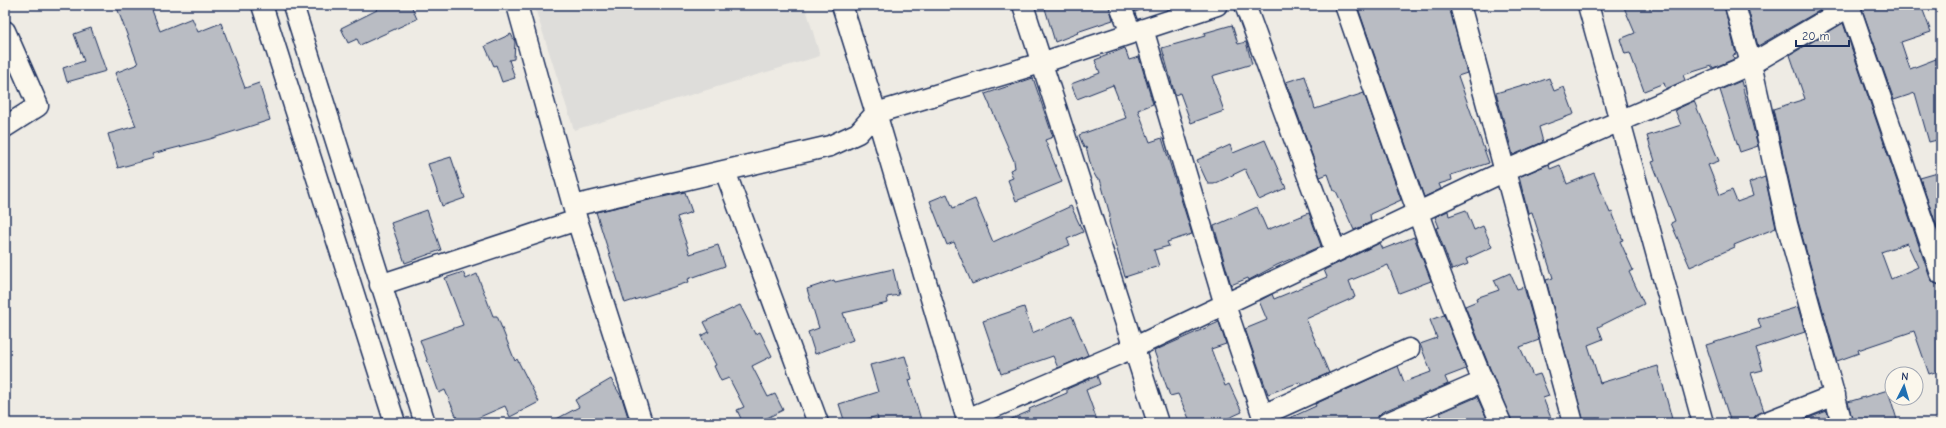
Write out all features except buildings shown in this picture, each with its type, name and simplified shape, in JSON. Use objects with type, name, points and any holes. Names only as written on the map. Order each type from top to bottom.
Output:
[{"type":"street","points":[[262,5],[395,423]]},
{"type":"street","points":[[293,5],[380,285],[425,423]]},
{"type":"street","points":[[516,5],[575,213],[642,423]]},
{"type":"street","points":[[842,5],[876,113],[967,421],[1134,348],[1336,250],[1505,171],[1620,119],[1751,64],[1850,5],[1941,274]]},
{"type":"street","points":[[1023,5],[1158,423]]},
{"type":"street","points":[[1120,5],[1137,31],[1225,305],[1264,419],[1409,349]]},
{"type":"street","points":[[380,285],[575,213],[725,171],[830,146],[858,132],[876,113],[1041,63],[1217,5]]},
{"type":"street","points":[[1245,5],[1336,250]]},
{"type":"street","points":[[1345,5],[1418,211],[1482,382],[1501,423]]},
{"type":"street","points":[[1460,5],[1572,423]]},
{"type":"street","points":[[1588,5],[1703,423]]},
{"type":"street","points":[[1735,5],[1751,64],[1787,224],[1842,423]]},
{"type":"street","points":[[5,31],[38,106],[5,127]]},
{"type":"street","points":[[725,171],[818,423]]},
{"type":"street","points":[[1386,423],[1423,415],[1482,382]]},
{"type":"street","points":[[1764,423],[1835,395]]},
{"type":"shaded area","points":[[534,5],[805,5],[820,56],[574,130]]}]
